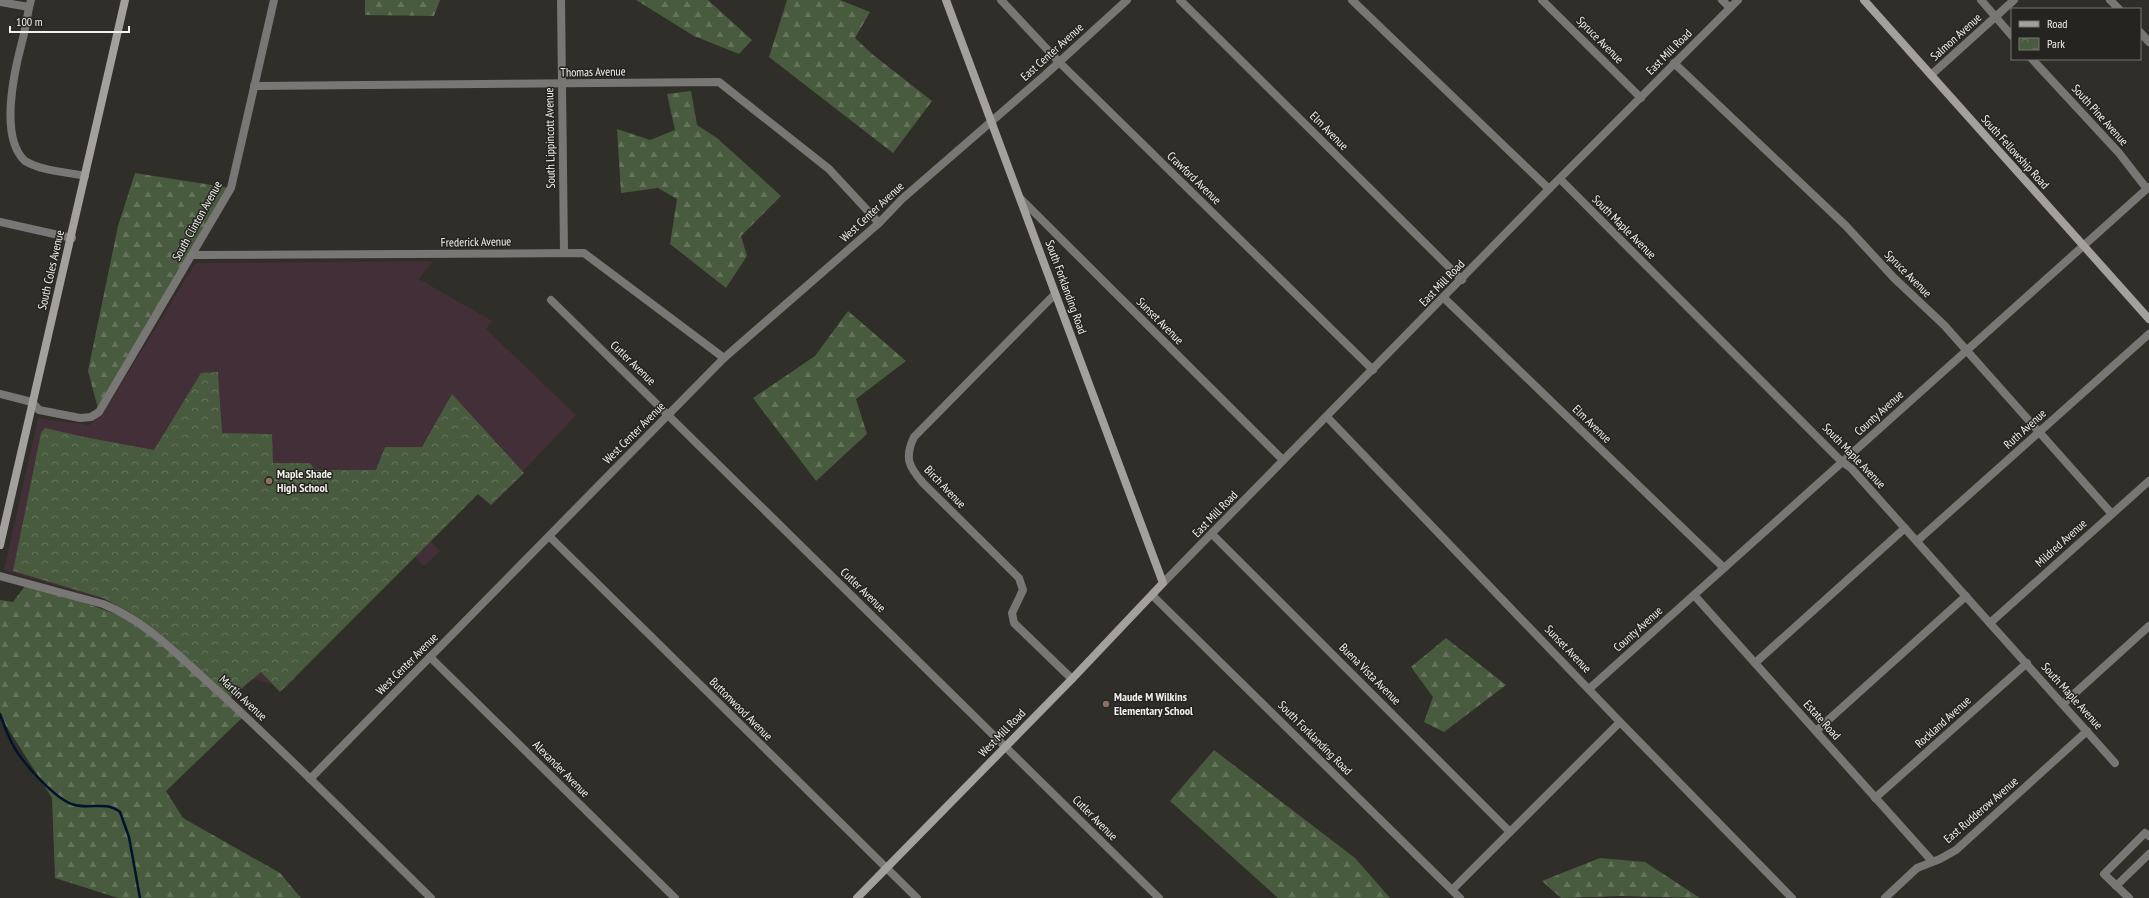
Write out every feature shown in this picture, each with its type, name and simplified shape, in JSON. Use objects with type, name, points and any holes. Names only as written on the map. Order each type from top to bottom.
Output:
[{"type":"street","name":"South Coles Avenue","points":[[0,545],[32,402],[72,238],[125,0]]},
{"type":"street","name":"South Clinton Avenue","points":[[32,402],[39,410],[80,418],[91,417],[99,412],[193,255],[231,188],[274,0]]},
{"type":"street","name":"South Lippincott Avenue","points":[[561,0],[564,252]]},
{"type":"street","name":"South Forklanding Road","points":[[946,0],[1163,583]]},
{"type":"street","name":"Crawford Avenue","points":[[1001,0],[1059,62],[1373,370]]},
{"type":"street","name":"East Center Avenue","points":[[992,121],[1127,0]]},
{"type":"street","name":"Elm Avenue","points":[[1180,0],[1462,280]]},
{"type":"street","points":[[1352,0],[1549,189]]},
{"type":"street","name":"Spruce Avenue","points":[[1542,0],[1641,98]]},
{"type":"street","points":[[1722,0],[1730,8]]},
{"type":"street","name":"East Mill Road","points":[[1163,583],[1462,280],[1549,189],[1738,0]]},
{"type":"street","name":"South Fellowship Road","points":[[1864,0],[2149,319]]},
{"type":"street","points":[[1981,0],[2011,35]]},
{"type":"street","name":"Salmon Avenue","points":[[1931,75],[2014,0]]},
{"type":"street","points":[[2110,0],[2118,8]]},
{"type":"street","points":[[0,2],[30,4],[22,41],[3,98],[3,118],[5,131],[12,148],[19,156],[34,165],[85,176]]},
{"type":"street","points":[[2141,33],[2149,42]]},
{"type":"street","name":"South Pine Avenue","points":[[2033,60],[2119,153],[2148,188]]},
{"type":"street","name":"Spruce Avenue","points":[[1674,63],[1846,226],[1857,241],[1967,350],[2112,514]]},
{"type":"street","name":"Thomas Avenue","points":[[254,86],[562,85],[719,82],[829,169],[879,223]]},
{"type":"street","name":"West Center Avenue","points":[[310,779],[550,537],[724,358],[879,223],[902,199],[992,121]]},
{"type":"street","name":"South Maple Avenue","points":[[1560,179],[1842,462],[1851,468],[2115,762]]},
{"type":"street","name":"County Avenue","points":[[1589,689],[2148,188]]},
{"type":"street","name":"Sunset Avenue","points":[[1021,199],[1283,460]]},
{"type":"street","points":[[0,222],[72,238]]},
{"type":"street","name":"Frederick Avenue","points":[[193,255],[584,253],[594,258],[724,358]]},
{"type":"street","name":"Birch Avenue","points":[[1055,294],[914,437],[909,454],[912,470],[923,483],[1019,578],[1023,590],[1012,613],[1014,623],[1072,680]]},
{"type":"street","name":"Elm Avenue","points":[[1444,298],[1724,568]]},
{"type":"street","name":"Cutler Avenue","points":[[551,300],[1159,898]]},
{"type":"street","name":"Ruth Avenue","points":[[1917,541],[2149,334]]},
{"type":"street","points":[[0,394],[32,402]]},
{"type":"street","name":"Sunset Avenue","points":[[1328,416],[1620,722],[1792,898]]},
{"type":"street","name":"Mildred Avenue","points":[[1990,623],[2149,480]]},
{"type":"street","points":[[1755,663],[1905,528]]},
{"type":"street","name":"Buena Vista Avenue","points":[[1212,534],[1510,832]]},
{"type":"street","name":"Buttonwood Avenue","points":[[550,537],[917,898]]},
{"type":"street","name":"Martin Avenue","points":[[0,576],[103,604],[130,618],[159,639],[227,699],[431,898]]},
{"type":"street","name":"West Mill Road","points":[[857,898],[1072,680],[1153,596],[1163,583]]},
{"type":"street","name":"Estate Road","points":[[1694,595],[1932,861]]},
{"type":"street","name":"South Forklanding Road","points":[[1153,596],[1460,898]]},
{"type":"street","points":[[1816,731],[1966,596]]},
{"type":"street","points":[[2063,704],[2149,626]]},
{"type":"street","name":"Alexander Avenue","points":[[430,657],[675,898]]},
{"type":"street","name":"Rockland Avenue","points":[[1876,798],[2027,663]]},
{"type":"street","points":[[1452,890],[1620,722]]},
{"type":"street","name":"East Rudderow Avenue","points":[[1885,898],[1917,868],[1956,850],[2087,731]]},
{"type":"street","points":[[2129,898],[2104,874],[2145,833],[2149,836]]},
{"type":"street","points":[[2116,886],[2149,854]]},
{"type":"shaded area","name":"Maple Shade High School","points":[[433,261],[419,279],[492,321],[486,329],[576,415],[492,505],[478,493],[431,541],[440,551],[424,566],[414,556],[286,688],[235,674],[137,615],[108,601],[4,570],[38,418],[89,425],[104,412],[194,265],[197,263]]},
{"type":"green space","points":[[365,0],[440,0],[434,16],[365,15]]},
{"type":"green space","points":[[636,0],[708,0],[752,40],[739,54],[694,36]]},
{"type":"green space","points":[[787,0],[840,0],[870,12],[855,38],[872,54],[932,101],[893,153],[769,57]]},
{"type":"green space","points":[[691,91],[697,125],[717,138],[781,196],[741,236],[747,256],[726,288],[670,244],[677,199],[658,188],[621,193],[617,129],[650,140],[675,130],[667,94]]},
{"type":"green space","points":[[135,173],[231,188],[99,412],[88,371],[118,226]]},
{"type":"green space","points":[[848,311],[906,361],[856,399],[867,434],[816,481],[753,398],[815,356]]},
{"type":"green space","points":[[218,372],[222,433],[272,434],[273,463],[310,463],[315,470],[376,470],[385,447],[422,447],[452,394],[524,473],[491,505],[478,494],[280,692],[261,672],[229,699],[129,619],[131,613],[103,598],[13,571],[41,433],[45,428],[154,450],[201,373]]},
{"type":"green space","points":[[28,582],[129,619],[229,699],[243,717],[166,791],[183,818],[280,873],[301,898],[118,898],[55,878],[52,798],[0,716],[0,600],[13,602]]},
{"type":"green space","points":[[1446,638],[1506,685],[1444,732],[1424,722],[1433,697],[1411,667]]},
{"type":"green space","points":[[1214,750],[1355,858],[1390,898],[1278,898],[1170,801]]},
{"type":"green space","points":[[1600,858],[1645,862],[1700,898],[1621,896],[1561,898],[1542,881]]},
{"type":"waterway","points":[[0,714],[10,740],[16,750],[39,779],[58,796],[75,805],[104,806],[120,812],[129,837],[140,898]]},
{"type":"place","name":"Maple Shade High School","points":[[269,481]]},
{"type":"place","name":"Maude M Wilkins Elementary School","points":[[1106,704]]}]
